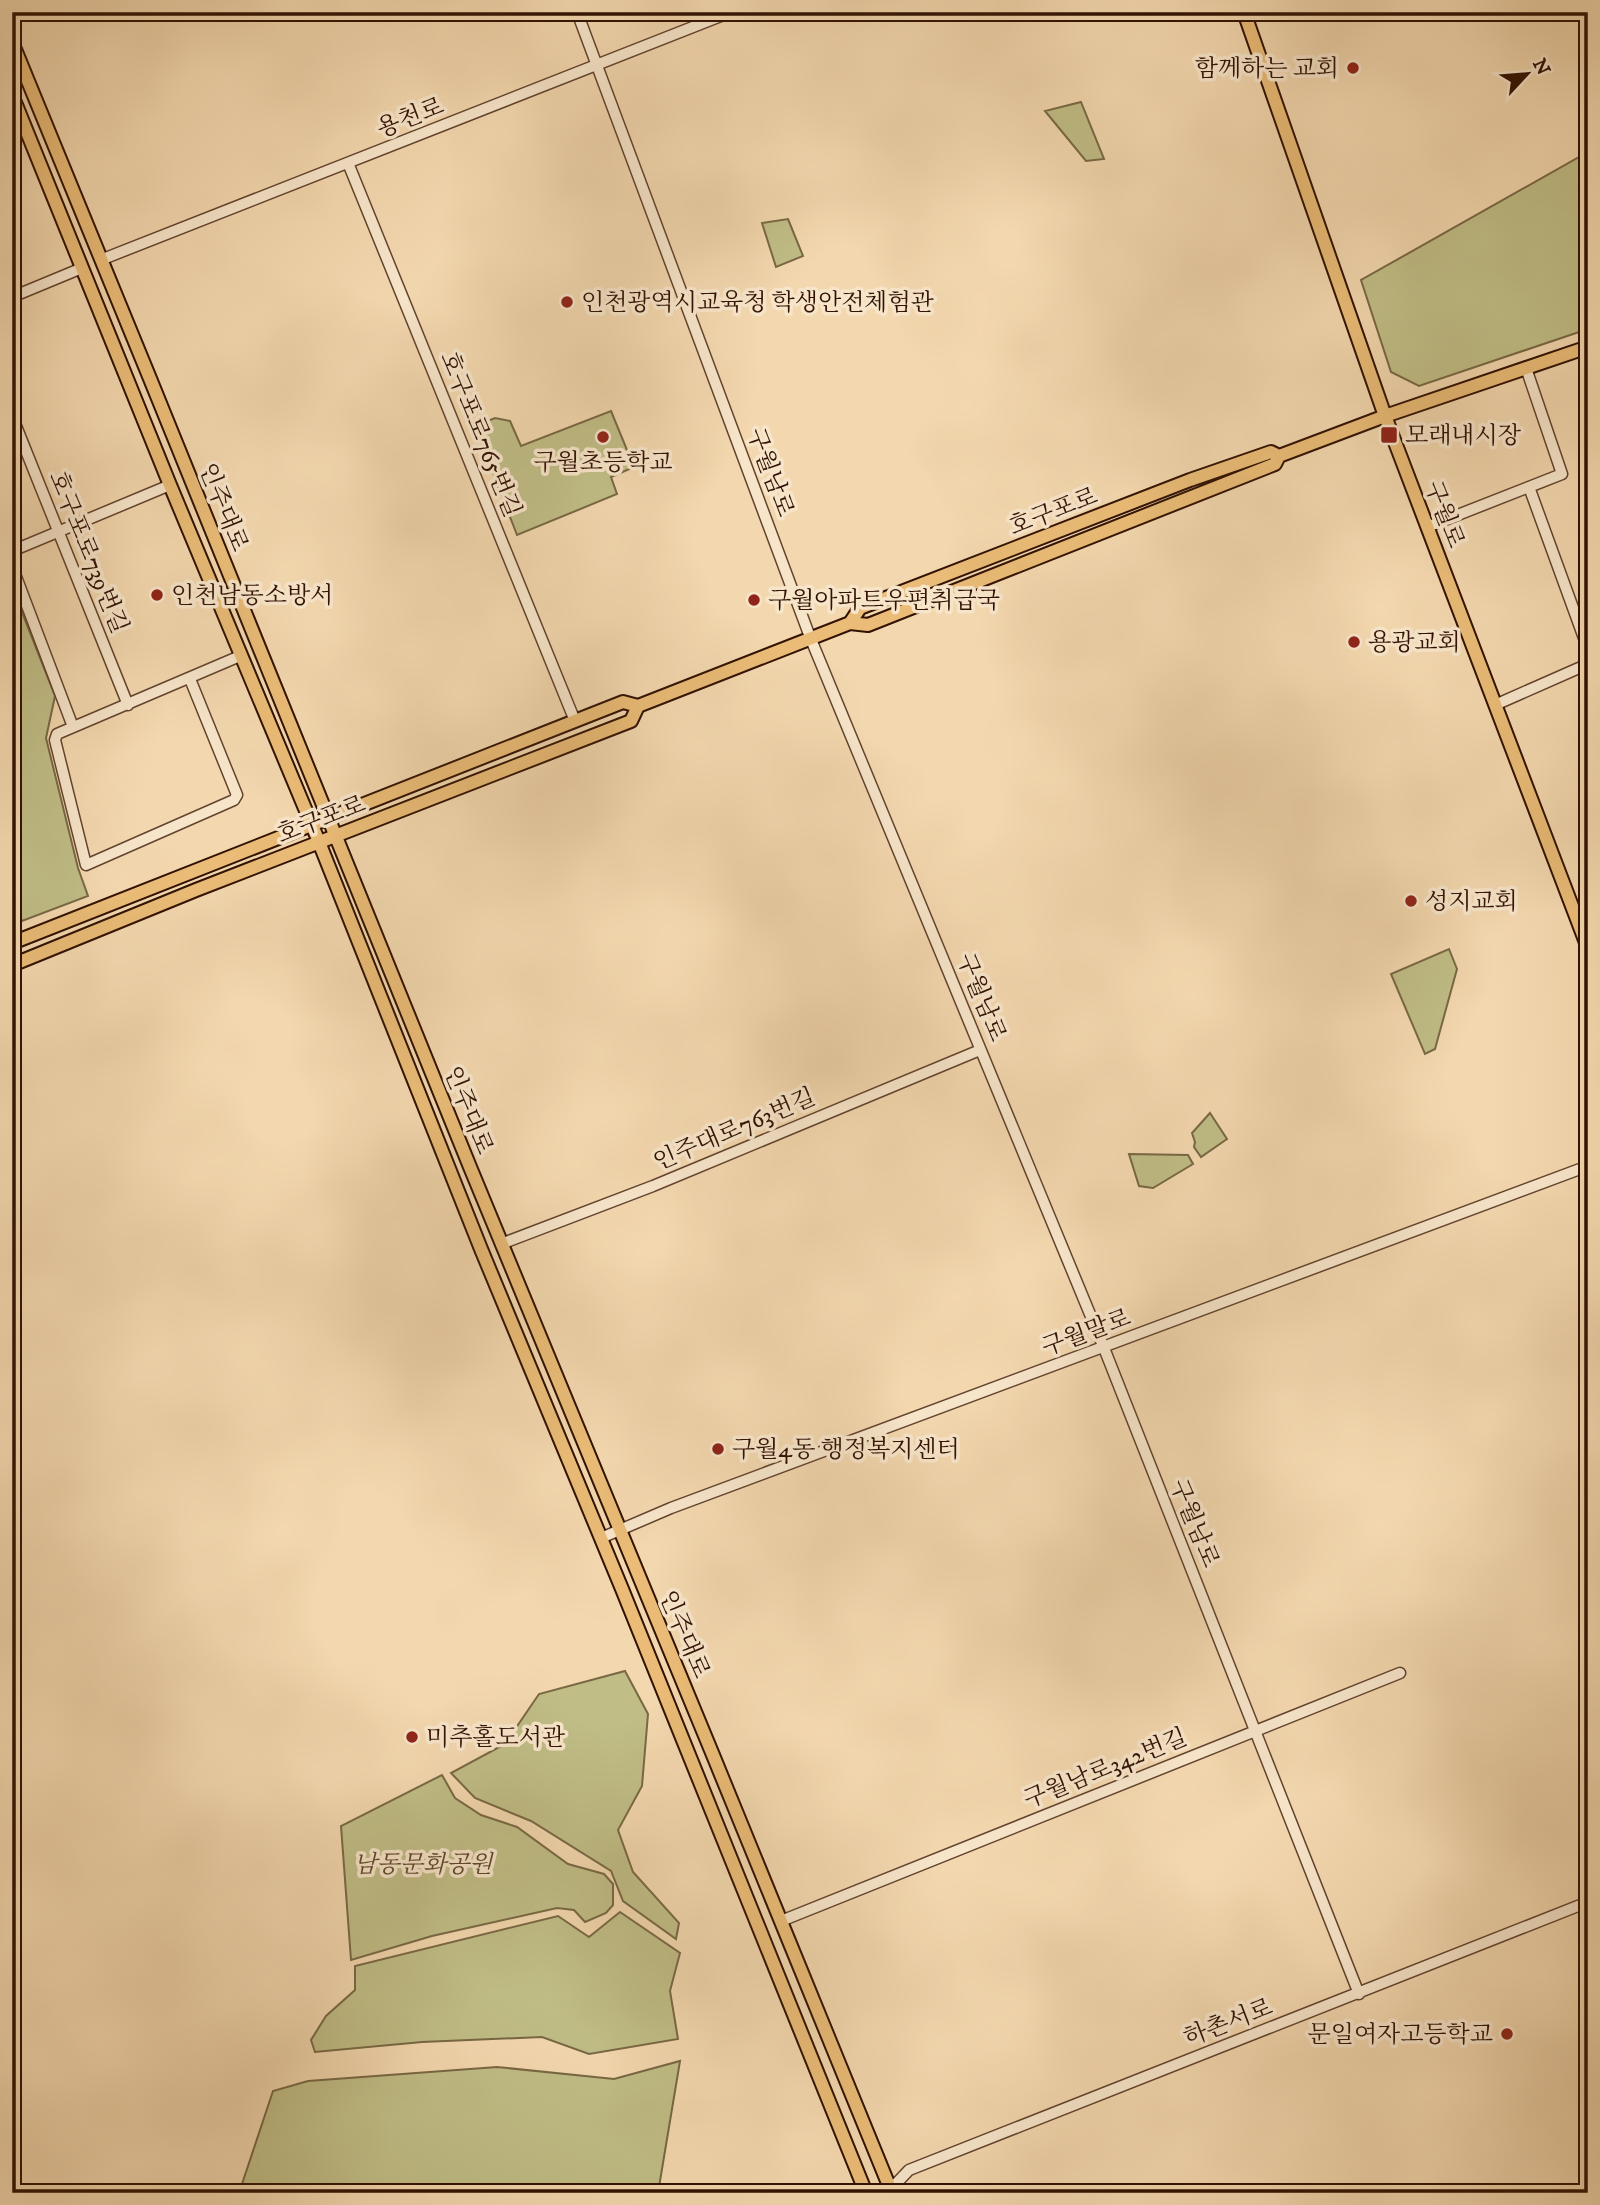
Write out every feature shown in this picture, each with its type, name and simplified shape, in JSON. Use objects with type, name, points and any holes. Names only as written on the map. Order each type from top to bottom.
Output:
[{"type":"main road","name":"구월로","points":[[1244,12],[1385,416],[1495,705],[1584,925],[1588,948]]},
{"type":"main road","name":"인주대로","points":[[12,42],[103,259],[256,643],[890,2192]]},
{"type":"main road","name":"인주대로","points":[[12,95],[240,656],[312,824],[481,1249],[866,2193]]},
{"type":"main road","name":"호구포로","points":[[12,943],[623,702],[638,706],[850,623],[868,625],[1275,464],[1279,456],[1385,416],[1588,347]]},
{"type":"main road","name":"호구포로","points":[[850,623],[860,608],[1190,480],[1271,452],[1279,456]]},
{"type":"main road","name":"호구포로","points":[[12,965],[196,890],[631,721],[638,706]]},
{"type":"street","name":"구월남로","points":[[578,12],[810,638],[1104,1348],[1359,1994]]},
{"type":"street","name":"용천로","points":[[103,259],[732,12]]},
{"type":"street","name":"호구포로765번길","points":[[348,163],[575,721]]},
{"type":"street","points":[[12,297],[82,268]]},
{"type":"street","points":[[1427,527],[1562,474],[1526,368]]},
{"type":"street","name":"호구포로739번길","points":[[12,416],[128,705]]},
{"type":"street","points":[[12,551],[170,485]]},
{"type":"street","points":[[1529,487],[1588,649]]},
{"type":"street","points":[[12,566],[73,727]]},
{"type":"street","points":[[190,679],[237,795],[234,800],[86,865],[55,740],[57,734],[240,656]]},
{"type":"street","points":[[1495,705],[1588,664]]},
{"type":"street","name":"인주대로763번길","points":[[501,1244],[653,1186],[980,1050]]},
{"type":"street","name":"구월말로","points":[[601,1538],[683,1504],[1588,1166]]},
{"type":"street","name":"구월남로342번길","points":[[781,1921],[1400,1673]]},
{"type":"street","name":"하촌서로","points":[[890,2192],[909,2170],[1588,1902]]},
{"type":"street","points":[[890,2192],[908,2193]]},
{"type":"green space","points":[[1081,102],[1104,159],[1086,161],[1045,111]]},
{"type":"green space","points":[[1588,152],[1588,329],[1419,386],[1391,372],[1361,280]]},
{"type":"green space","points":[[788,219],[803,256],[776,267],[762,223]]},
{"type":"green space","points":[[611,411],[634,467],[611,477],[617,494],[517,535],[475,426],[495,418],[510,421],[521,446]]},
{"type":"green space","points":[[12,587],[55,696],[46,738],[78,868],[88,896],[22,921],[12,898]]},
{"type":"green space","points":[[1449,949],[1457,969],[1435,1049],[1425,1054],[1391,974]]},
{"type":"green space","points":[[1210,1113],[1227,1139],[1201,1157],[1194,1147],[1192,1133]]},
{"type":"green space","points":[[1129,1154],[1188,1155],[1193,1164],[1153,1188],[1139,1186]]},
{"type":"green space","points":[[625,1671],[648,1714],[642,1786],[618,1830],[633,1872],[679,1923],[676,1939],[623,1901],[611,1871],[531,1821],[475,1798],[451,1773],[505,1744],[539,1694]]},
{"type":"green space","name":"남동문화공원","points":[[442,1775],[455,1798],[481,1815],[517,1827],[568,1864],[604,1874],[613,1884],[613,1905],[606,1913],[585,1922],[574,1910],[557,1908],[432,1936],[351,1960],[341,1826]]},
{"type":"green space","points":[[620,1912],[680,1953],[670,1991],[678,2039],[589,2054],[542,2037],[422,2042],[315,2052],[311,2040],[326,2016],[355,1990],[355,1966],[558,1916],[589,1937]]},
{"type":"green space","points":[[680,2061],[658,2193],[239,2193],[273,2091],[308,2081],[497,2067],[614,2079]]},
{"type":"place","name":"함께하는 교회","points":[[1353,68]]},
{"type":"place","name":"인천광역시교육청 학생안전체험관","points":[[567,302]]},
{"type":"place","name":"모래내시장","points":[[1389,435]]},
{"type":"place","name":"구월초등학교","points":[[603,437]]},
{"type":"place","name":"인천남동소방서","points":[[157,595]]},
{"type":"place","name":"구월아파트우편취급국","points":[[754,600]]},
{"type":"place","name":"용광교회","points":[[1354,642]]},
{"type":"place","name":"성지교회","points":[[1411,901]]},
{"type":"place","name":"구월4동 행정복지센터","points":[[718,1449]]},
{"type":"place","name":"미추홀도서관","points":[[412,1737]]},
{"type":"place","name":"문일여자고등학교","points":[[1507,2034]]}]
